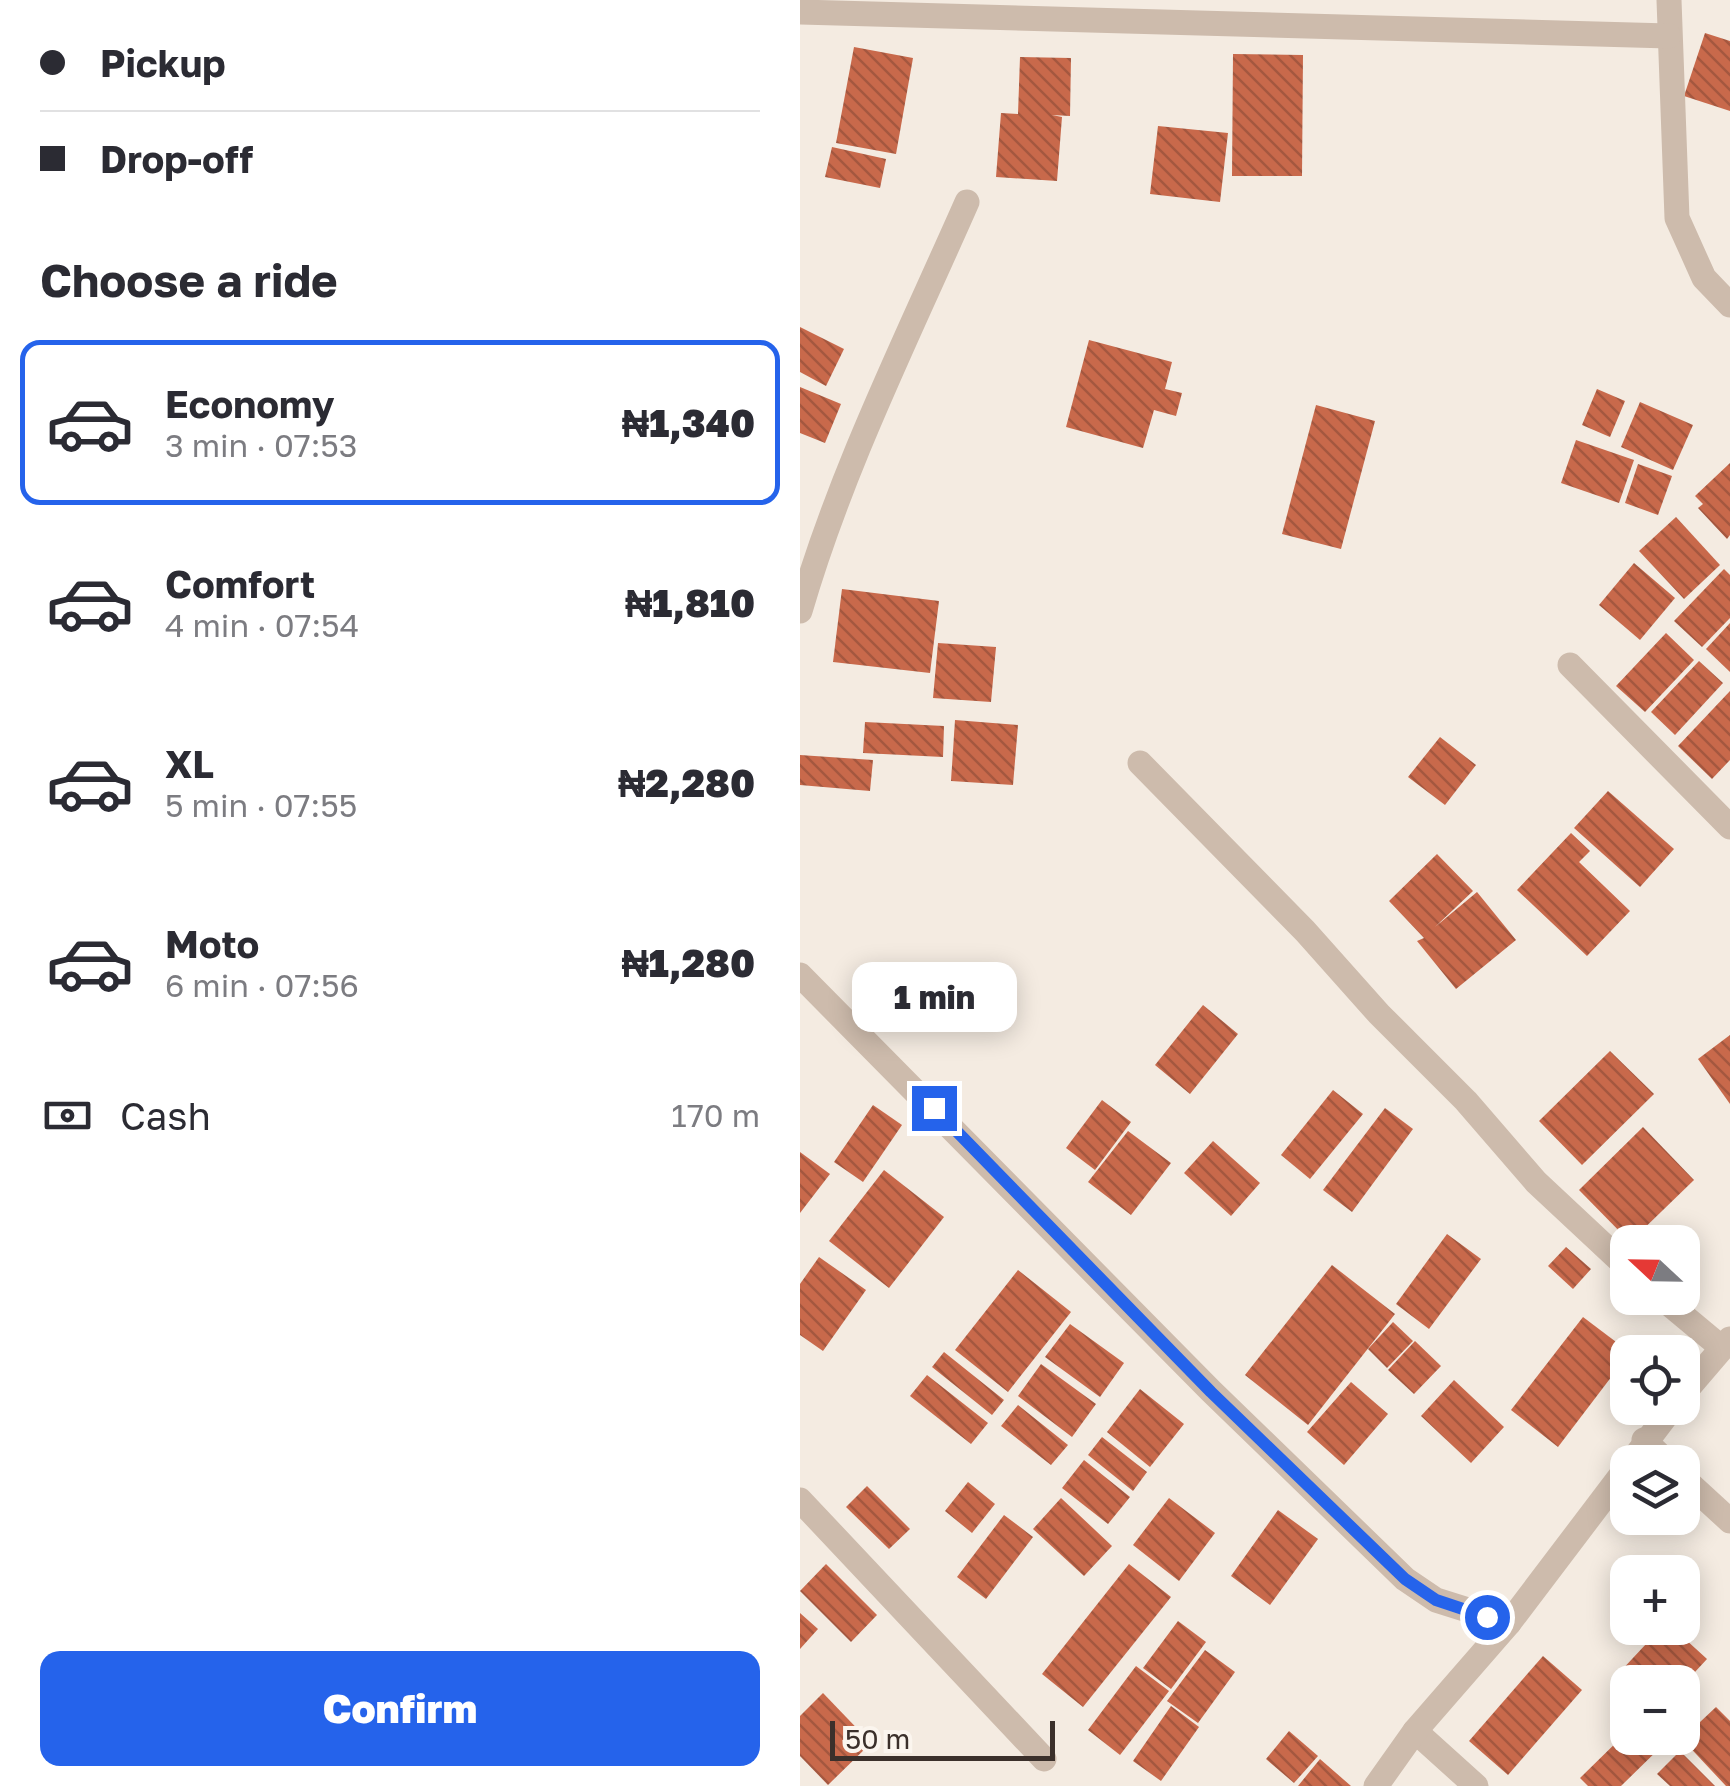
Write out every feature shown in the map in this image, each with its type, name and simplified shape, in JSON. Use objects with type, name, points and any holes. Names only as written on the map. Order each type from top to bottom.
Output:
[{"type":"street","points":[[1669,0],[1677,218],[1704,278],[1730,305]]},
{"type":"street","points":[[800,12],[921,7],[1669,36]]},
{"type":"street","points":[[800,611],[868,428],[966,202]]},
{"type":"street","points":[[1570,665],[1730,826]]},
{"type":"street","points":[[1140,763],[1466,1101],[1536,1182],[1610,1251]]},
{"type":"street","points":[[804,988],[1405,1579],[1436,1600],[1509,1622]]},
{"type":"street","points":[[1686,1315],[1726,1344],[1700,1374]]},
{"type":"street","points":[[1376,1786],[1415,1731],[1509,1622],[1657,1425]]},
{"type":"street","points":[[1644,1440],[1649,1445]]},
{"type":"street","points":[[1700,1494],[1730,1521]]},
{"type":"street","points":[[803,1508],[1044,1758]]},
{"type":"street","points":[[1415,1731],[1476,1786]]},
{"type":"building","points":[[1705,33],[1730,41],[1730,111],[1684,96]]},
{"type":"building","points":[[854,47],[913,58],[896,154],[836,143]]},
{"type":"building","points":[[1233,54],[1303,55],[1302,176],[1232,176]]},
{"type":"building","points":[[1020,57],[1071,58],[1070,116],[1052,115],[1062,117],[1057,181],[996,177],[1001,113],[1018,114]]},
{"type":"building","points":[[1158,126],[1228,133],[1220,202],[1150,194]]},
{"type":"building","points":[[832,147],[886,159],[880,188],[825,177]]},
{"type":"building","points":[[800,327],[844,349],[826,386],[800,372]]},
{"type":"building","points":[[1089,340],[1172,362],[1165,389],[1182,393],[1176,416],[1154,410],[1143,448],[1066,427]]},
{"type":"building","points":[[800,387],[841,404],[825,443],[800,433]]},
{"type":"building","points":[[1597,389],[1625,401],[1610,437],[1582,425]]},
{"type":"building","points":[[1640,402],[1693,425],[1673,470],[1621,447]]},
{"type":"building","points":[[1316,405],[1375,421],[1341,549],[1282,534]]},
{"type":"building","points":[[1576,440],[1634,460],[1619,503],[1561,483]]},
{"type":"building","points":[[1730,463],[1727,539],[1698,508],[1703,504],[1695,496]]},
{"type":"building","points":[[1638,464],[1672,476],[1658,515],[1625,503]]},
{"type":"building","points":[[1676,517],[1720,565],[1684,599],[1639,551]]},
{"type":"building","points":[[1634,563],[1675,598],[1640,640],[1599,605]]},
{"type":"building","points":[[1724,569],[1730,575],[1730,618],[1702,647],[1674,621]]},
{"type":"building","points":[[842,589],[939,601],[930,673],[833,662]]},
{"type":"building","points":[[1730,623],[1730,672],[1706,649]]},
{"type":"building","points":[[1666,633],[1694,660],[1645,712],[1616,686]]},
{"type":"building","points":[[938,643],[996,647],[991,702],[933,698]]},
{"type":"building","points":[[1699,661],[1723,683],[1675,735],[1651,712]]},
{"type":"building","points":[[1730,691],[1730,760],[1712,779],[1678,746]]},
{"type":"building","points":[[955,720],[1018,725],[1013,785],[951,781]]},
{"type":"building","points":[[865,722],[944,726],[943,757],[863,753]]},
{"type":"building","points":[[1440,737],[1476,765],[1445,805],[1408,777]]},
{"type":"building","points":[[800,755],[873,760],[870,791],[800,785]]},
{"type":"building","points":[[1608,791],[1674,849],[1640,887],[1574,828]]},
{"type":"building","points":[[1571,833],[1590,851],[1579,862],[1630,911],[1587,956],[1517,890]]},
{"type":"building","points":[[1437,854],[1473,891],[1435,927],[1477,892],[1516,940],[1456,989],[1417,941],[1424,938],[1389,901]]},
{"type":"building","points":[[1203,1005],[1238,1034],[1190,1094],[1155,1065]]},
{"type":"building","points":[[1730,1035],[1730,1104],[1698,1059]]},
{"type":"building","points":[[1610,1051],[1654,1094],[1582,1165],[1539,1121]]},
{"type":"building","points":[[1333,1090],[1363,1114],[1310,1179],[1281,1155]]},
{"type":"building","points":[[1102,1100],[1131,1122],[1095,1170],[1066,1148]]},
{"type":"building","points":[[873,1105],[902,1125],[863,1182],[834,1162]]},
{"type":"building","points":[[1385,1108],[1413,1129],[1352,1212],[1323,1190]]},
{"type":"building","points":[[1643,1127],[1694,1180],[1648,1225],[1613,1225],[1579,1190]]},
{"type":"building","points":[[1128,1131],[1171,1163],[1131,1215],[1088,1182]]},
{"type":"building","points":[[1213,1141],[1260,1183],[1231,1216],[1184,1173]]},
{"type":"building","points":[[800,1152],[830,1174],[800,1213]]},
{"type":"building","points":[[884,1170],[944,1217],[889,1288],[829,1241]]},
{"type":"building","points":[[1447,1234],[1481,1259],[1429,1329],[1396,1304]]},
{"type":"building","points":[[1566,1247],[1591,1269],[1573,1289],[1548,1266]]},
{"type":"building","points":[[819,1257],[866,1290],[823,1351],[800,1335],[800,1284]]},
{"type":"building","points":[[1332,1265],[1395,1314],[1308,1425],[1245,1375]]},
{"type":"building","points":[[1018,1270],[1071,1312],[1008,1392],[955,1350]]},
{"type":"building","points":[[1583,1317],[1610,1337],[1610,1379],[1558,1447],[1511,1410]]},
{"type":"building","points":[[1393,1322],[1413,1341],[1387,1368],[1368,1349]]},
{"type":"building","points":[[1070,1324],[1124,1363],[1100,1397],[1045,1357]]},
{"type":"building","points":[[1415,1341],[1441,1366],[1414,1394],[1388,1370]]},
{"type":"building","points":[[944,1352],[1004,1400],[992,1415],[932,1367]]},
{"type":"building","points":[[1041,1364],[1096,1404],[1072,1437],[1018,1396]]},
{"type":"building","points":[[927,1375],[988,1423],[971,1444],[910,1396]]},
{"type":"building","points":[[1454,1380],[1504,1427],[1471,1463],[1421,1416]]},
{"type":"building","points":[[1351,1382],[1388,1414],[1344,1465],[1307,1432]]},
{"type":"building","points":[[1140,1389],[1184,1424],[1150,1467],[1107,1432]]},
{"type":"building","points":[[1018,1405],[1068,1445],[1051,1465],[1001,1426]]},
{"type":"building","points":[[1102,1437],[1147,1472],[1133,1491],[1088,1455]]},
{"type":"building","points":[[1084,1460],[1130,1497],[1108,1524],[1062,1488]]},
{"type":"building","points":[[968,1482],[995,1504],[972,1533],[945,1511]]},
{"type":"building","points":[[867,1486],[910,1529],[889,1549],[846,1507]]},
{"type":"building","points":[[1061,1498],[1112,1546],[1084,1576],[1033,1529]]},
{"type":"building","points":[[1169,1498],[1215,1533],[1179,1581],[1133,1545]]},
{"type":"building","points":[[1278,1510],[1318,1539],[1270,1605],[1231,1576]]},
{"type":"building","points":[[1004,1515],[1033,1537],[986,1599],[957,1577]]},
{"type":"building","points":[[826,1564],[877,1615],[851,1642],[800,1591]]},
{"type":"building","points":[[1129,1564],[1171,1597],[1083,1707],[1042,1674]]},
{"type":"building","points":[[800,1613],[818,1629],[800,1649]]},
{"type":"building","points":[[1178,1621],[1206,1642],[1171,1689],[1143,1668]]},
{"type":"building","points":[[1645,1645],[1692,1645],[1707,1659],[1700,1667],[1626,1665]]},
{"type":"building","points":[[1205,1650],[1235,1672],[1198,1723],[1167,1701]]},
{"type":"building","points":[[1543,1656],[1582,1690],[1508,1775],[1469,1741]]},
{"type":"building","points":[[1136,1666],[1169,1691],[1120,1755],[1088,1730]]},
{"type":"building","points":[[823,1693],[871,1743],[828,1785],[800,1756],[800,1716]]},
{"type":"building","points":[[1171,1706],[1199,1727],[1161,1781],[1133,1761]]},
{"type":"building","points":[[1716,1707],[1730,1721],[1730,1786],[1697,1755],[1700,1755],[1700,1722]]},
{"type":"building","points":[[1289,1731],[1318,1756],[1294,1783],[1266,1759]]},
{"type":"building","points":[[1610,1749],[1610,1755],[1653,1755],[1621,1786],[1588,1786],[1580,1778]]},
{"type":"building","points":[[1676,1755],[1684,1755],[1715,1786],[1670,1786],[1657,1774]]},
{"type":"building","points":[[1320,1759],[1351,1786],[1298,1786]]},
{"type":"route","points":[[934,1108],[1211,1392],[1405,1579],[1436,1600],[1487,1617]]}]
